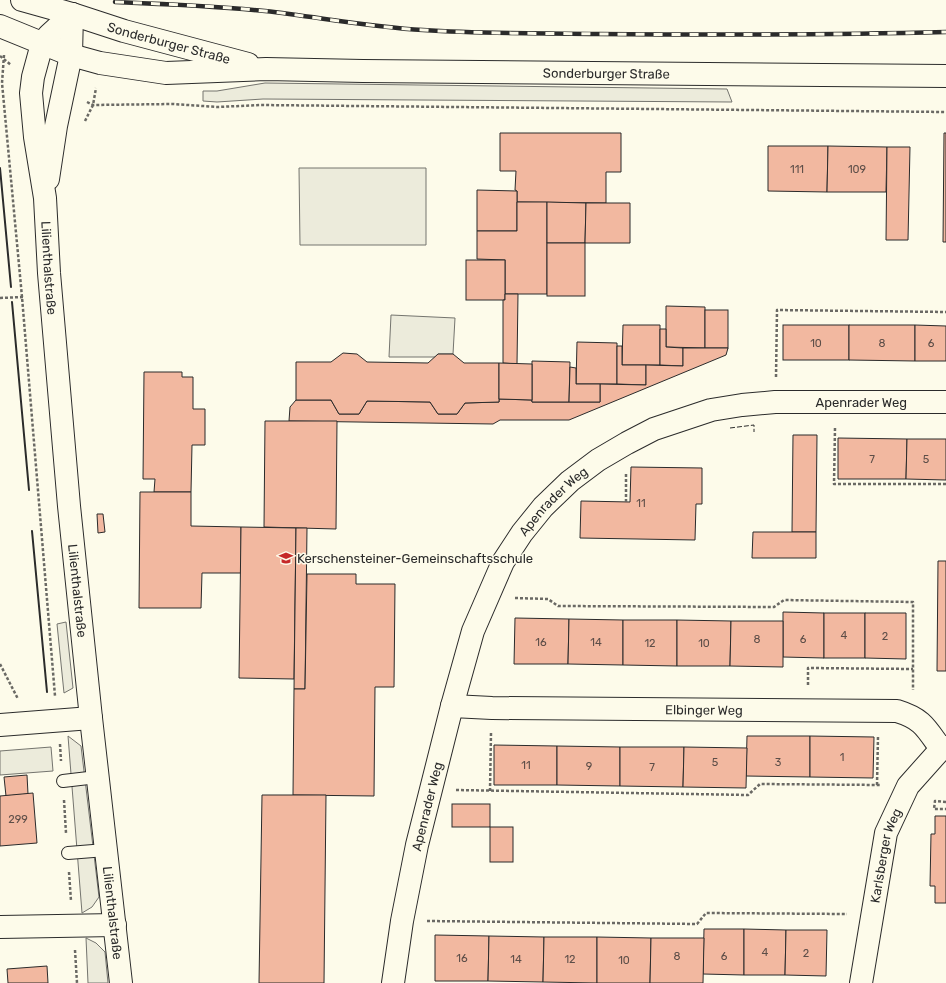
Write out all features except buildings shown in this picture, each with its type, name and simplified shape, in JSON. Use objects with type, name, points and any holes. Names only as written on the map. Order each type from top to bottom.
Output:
[{"type":"street","name":"Sonderburger Straße","points":[[22,0],[124,31],[266,69]]},
{"type":"street","name":"Lilienthalstraße","points":[[72,14],[49,35],[42,44],[33,77],[32,92],[35,137],[45,198],[49,273],[59,396],[91,718],[121,983]]},
{"type":"street","name":"Lilienthalstraße","points":[[45,198],[56,126],[71,55],[72,14]]},
{"type":"street","name":"Sonderburger Straße","points":[[0,26],[42,44],[100,64],[166,73],[266,69],[378,72],[946,76]]},
{"type":"street","name":"Apenrader Weg","points":[[393,983],[402,920],[417,845],[472,631],[503,562],[526,527],[543,507],[570,481],[598,460],[627,442],[654,429],[711,410],[775,402],[946,402]]},
{"type":"street","name":"Elbinger Weg","points":[[452,706],[492,708],[896,711],[911,715]]},
{"type":"street","points":[[911,715],[920,722],[944,748]]},
{"type":"street","points":[[0,725],[91,718]]},
{"type":"street","name":"Karlsberger Weg","points":[[861,983],[886,833],[908,786],[944,748]]},
{"type":"street","points":[[0,927],[115,925]]},
{"type":"lane","points":[[63,781],[97,777]]},
{"type":"lane","points":[[68,853],[106,850]]},
{"type":"path","points":[[0,56],[12,66]]},
{"type":"path","points":[[3,59],[2,83],[22,297],[63,781],[77,983]]},
{"type":"path","points":[[93,105],[96,89]]},
{"type":"path","points":[[85,102],[93,105],[173,104],[218,107],[260,105],[946,112]]},
{"type":"path","points":[[0,298],[22,297]]},
{"type":"path","points":[[775,402],[777,310],[946,312]]},
{"type":"path","points":[[834,402],[834,484],[946,484]]},
{"type":"path","points":[[486,598],[548,599],[558,606],[774,607],[784,600],[914,602],[913,695],[911,715]]},
{"type":"path","points":[[0,664],[30,723]]},
{"type":"path","points":[[807,710],[808,668],[913,669]]},
{"type":"path","points":[[490,791],[492,708]]},
{"type":"path","points":[[877,785],[879,711]]},
{"type":"path","points":[[431,790],[748,795],[760,784],[908,786]]},
{"type":"path","points":[[946,802],[935,802],[934,809],[946,809]]},
{"type":"path","points":[[402,920],[696,924],[706,913],[872,914]]},
{"type":"shaded area","points":[[265,83],[727,89],[732,102],[263,99],[217,102],[203,101],[203,91],[217,91]]},
{"type":"shaded area","points":[[299,168],[426,168],[426,245],[300,245]]},
{"type":"shaded area","points":[[391,315],[455,318],[453,354],[438,354],[435,357],[389,357]]},
{"type":"shaded area","points":[[66,622],[73,688],[64,693],[57,624]]},
{"type":"shaded area","points":[[68,736],[81,746],[99,897],[92,907],[82,913]]},
{"type":"shaded area","points":[[51,747],[53,771],[0,775],[0,751]]},
{"type":"shaded area","points":[[86,938],[96,943],[105,952],[108,983],[88,983]]},
{"type":"railway","points":[[115,2],[246,9],[383,27],[467,32],[729,35],[946,32]]},
{"type":"fence","points":[[730,428],[754,425],[754,432]]},
{"type":"wall","points":[[0,168],[11,287]]},
{"type":"wall","points":[[12,302],[29,490]]},
{"type":"wall","points":[[32,531],[47,692]]},
{"type":"place","name":"Kerschensteiner-Gemeinschaftsschule","points":[[286,558]]}]
